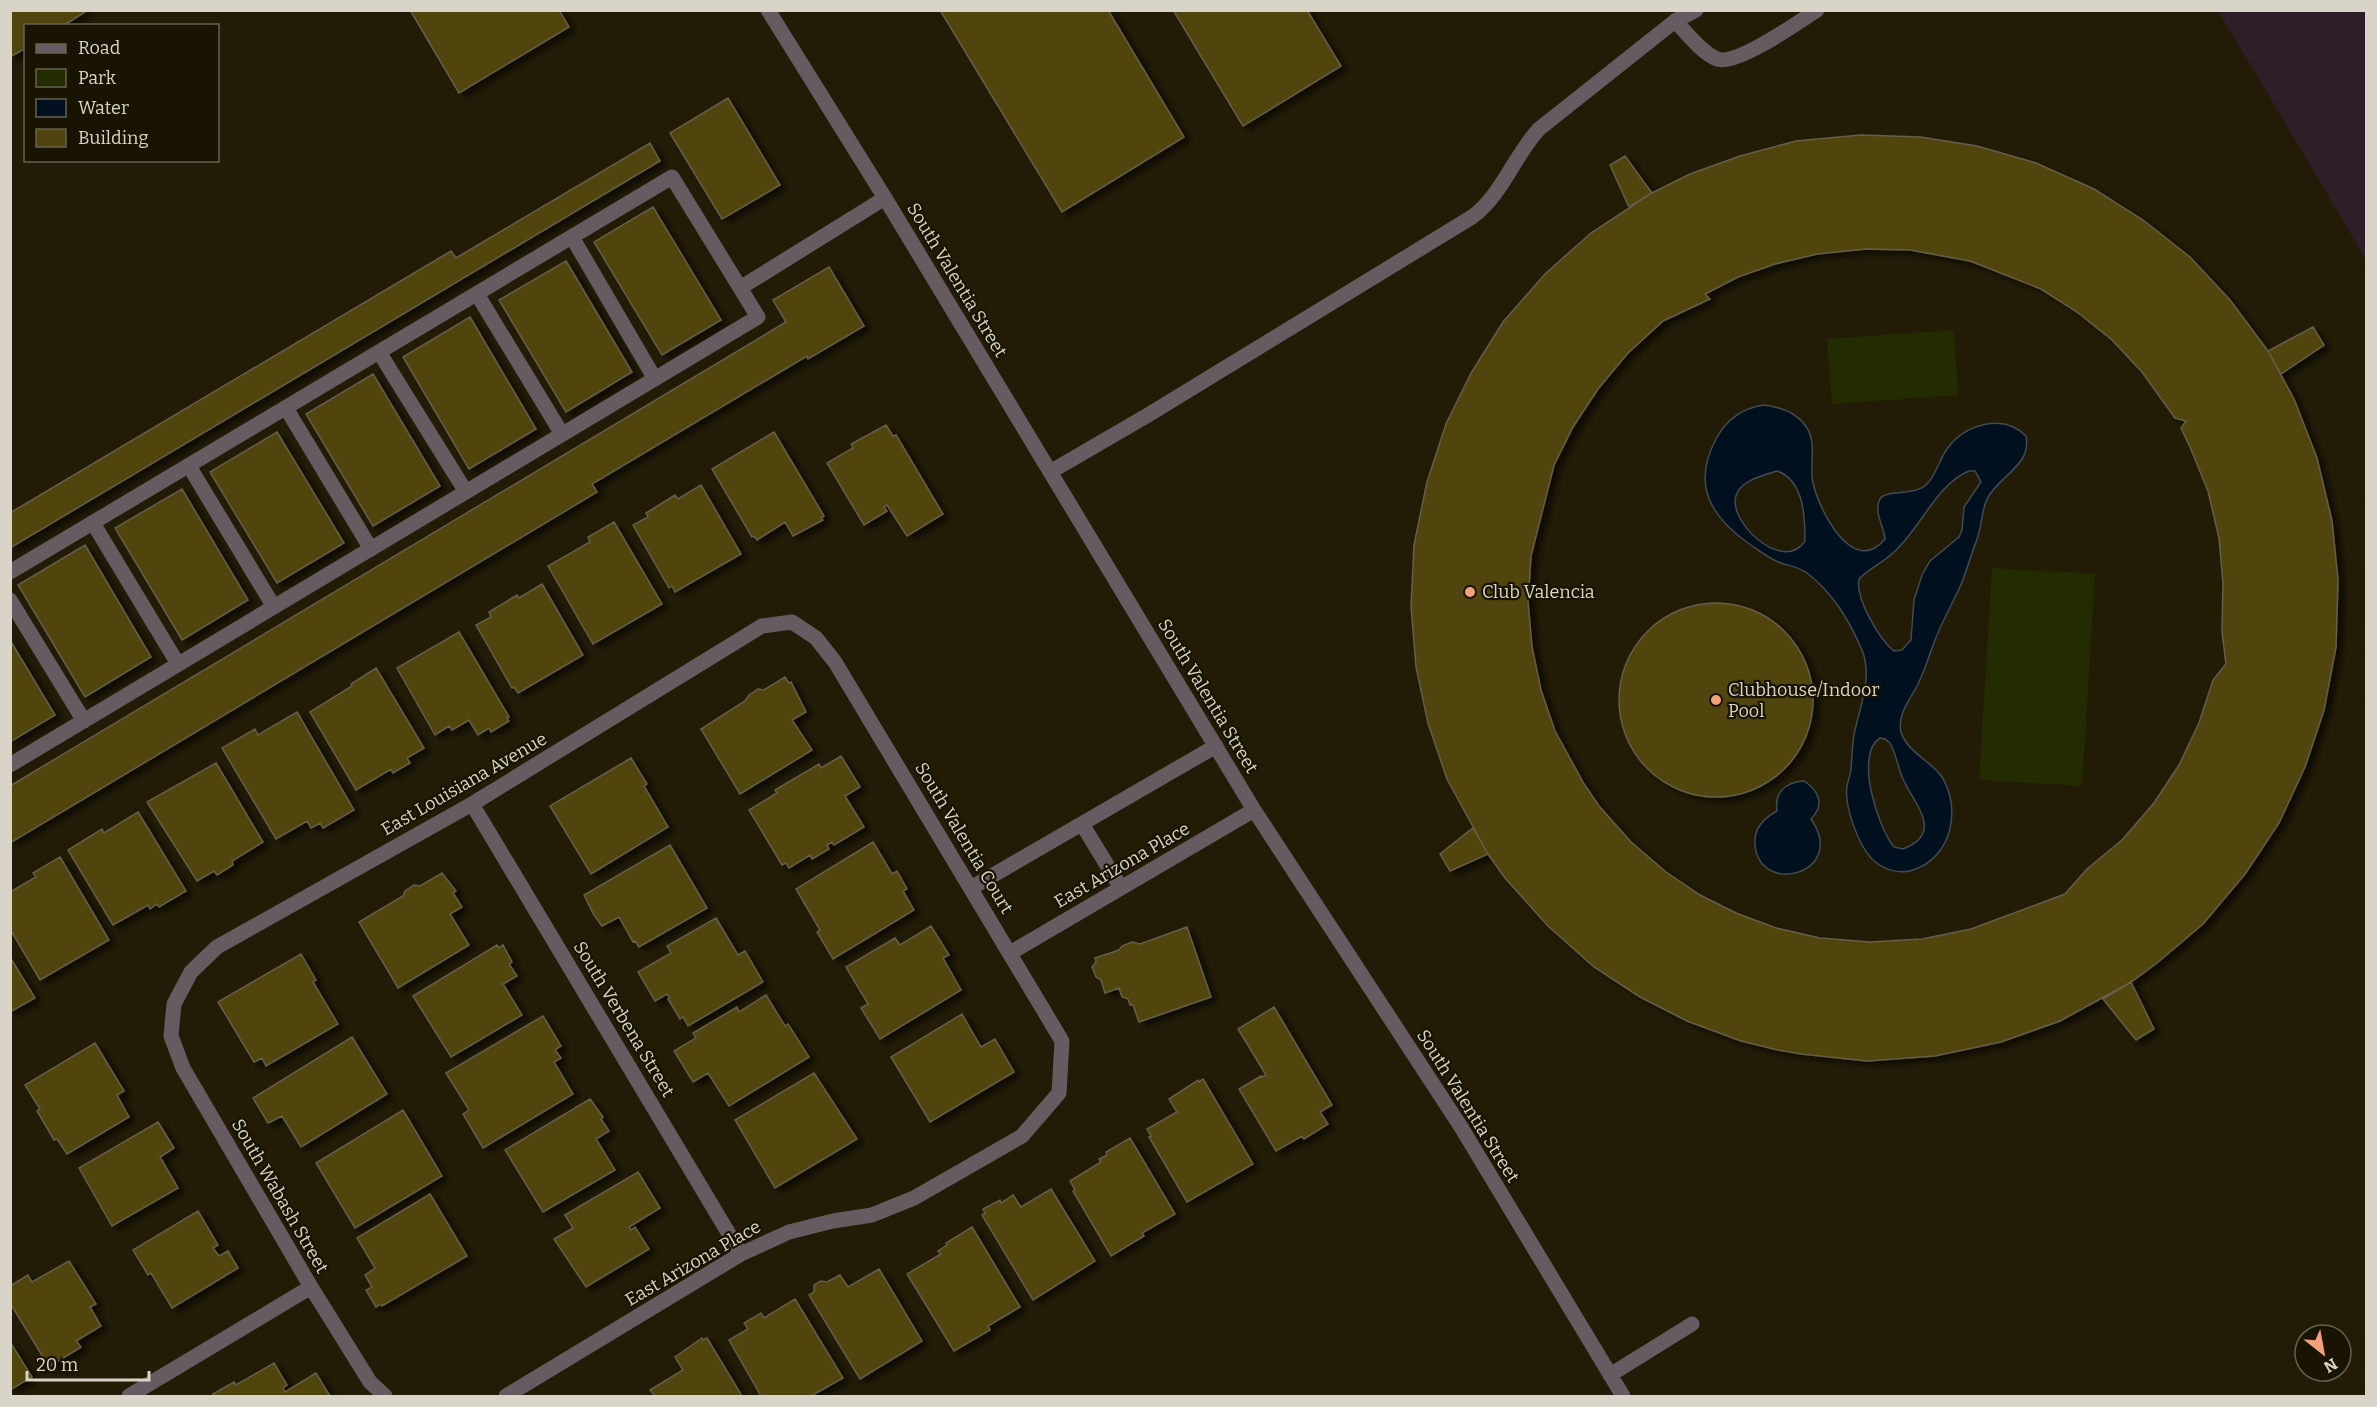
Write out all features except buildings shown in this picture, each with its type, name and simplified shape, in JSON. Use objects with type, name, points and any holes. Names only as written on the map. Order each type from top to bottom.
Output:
[{"type":"street","name":"South Valentia Street","points":[[768,10],[885,198],[1254,810],[1461,1127],[1623,1396]]},
{"type":"street","points":[[1050,472],[1472,217],[1483,209],[1498,191],[1521,151],[1539,129],[1676,16],[1696,10]]},
{"type":"street","points":[[1676,16],[1708,53],[1719,59],[1730,60],[1817,10]]},
{"type":"street","points":[[10,573],[672,177],[758,317],[10,765]]},
{"type":"street","points":[[740,288],[885,198]]},
{"type":"street","points":[[572,237],[654,379]]},
{"type":"street","points":[[477,294],[562,434]]},
{"type":"street","points":[[379,352],[466,492]]},
{"type":"street","points":[[286,408],[371,549]]},
{"type":"street","points":[[189,466],[274,607]]},
{"type":"street","points":[[93,523],[178,664]]},
{"type":"street","points":[[10,600],[84,721]]},
{"type":"street","name":"East Louisiana Avenue","points":[[174,1004],[191,972],[217,947],[472,804],[762,626],[792,622]]},
{"type":"street","name":"South Valentia Court","points":[[792,622],[816,638],[835,662],[1062,1041],[1059,1093]]},
{"type":"street","points":[[971,888],[1216,746]]},
{"type":"street","name":"South Verbena Street","points":[[472,804],[741,1254]]},
{"type":"street","name":"East Arizona Place","points":[[1010,953],[1254,810]]},
{"type":"street","points":[[1082,824],[1121,888]]},
{"type":"street","name":"South Wabash Street","points":[[174,1004],[171,1036],[183,1068],[311,1287],[370,1382],[385,1396]]},
{"type":"street","name":"East Arizona Place","points":[[506,1396],[741,1254],[789,1232],[833,1221],[872,1215],[914,1198],[1022,1136],[1059,1093]]},
{"type":"street","points":[[129,1396],[311,1287]]},
{"type":"street","points":[[1610,1375],[1692,1324]]},
{"type":"shaded area","points":[[2218,11],[2366,11],[2366,260],[2274,104]]},
{"type":"green space","points":[[1954,330],[1958,395],[1832,404],[1827,339]]},
{"type":"green space","points":[[1992,568],[2095,574],[2082,786],[1979,780]]},
{"type":"water","points":[[1764,405],[1782,409],[1794,415],[1807,428],[1812,441],[1813,483],[1822,509],[1839,536],[1850,546],[1861,550],[1873,549],[1885,539],[1878,514],[1880,499],[1888,494],[1915,490],[1926,485],[1947,449],[1964,433],[1985,424],[1996,423],[2017,429],[2026,436],[2024,455],[1987,499],[1978,537],[1961,583],[1920,680],[1902,714],[1900,726],[1904,739],[1942,777],[1948,790],[1952,818],[1944,844],[1936,855],[1926,864],[1913,870],[1902,872],[1891,870],[1872,859],[1862,844],[1850,814],[1847,786],[1866,678],[1865,659],[1852,628],[1825,589],[1804,571],[1780,563],[1735,533],[1715,510],[1709,498],[1706,470],[1709,455],[1720,432],[1742,412]],"holes":[[[1777,471],[1793,482],[1798,491],[1804,521],[1805,541],[1795,550],[1783,552],[1770,548],[1758,540],[1747,529],[1735,504],[1740,488],[1754,479]],[[1969,471],[1975,471],[1981,482],[1964,507],[1962,530],[1959,537],[1930,561],[1922,575],[1914,600],[1911,640],[1902,650],[1894,651],[1869,618],[1861,597],[1859,579],[1905,541],[1938,496],[1958,477]],[[1880,738],[1890,743],[1903,779],[1923,817],[1922,835],[1916,842],[1903,849],[1894,847],[1888,838],[1876,808],[1869,775],[1872,746]]]},
{"type":"water","points":[[1804,781],[1813,789],[1819,803],[1811,819],[1820,838],[1818,854],[1810,866],[1797,872],[1782,874],[1768,869],[1758,858],[1756,834],[1762,822],[1777,811],[1779,793],[1792,783]]},
{"type":"place","name":"Club Valencia","points":[[1470,592]]},
{"type":"place","name":"Clubhouse/Indoor Pool","points":[[1716,700]]}]
